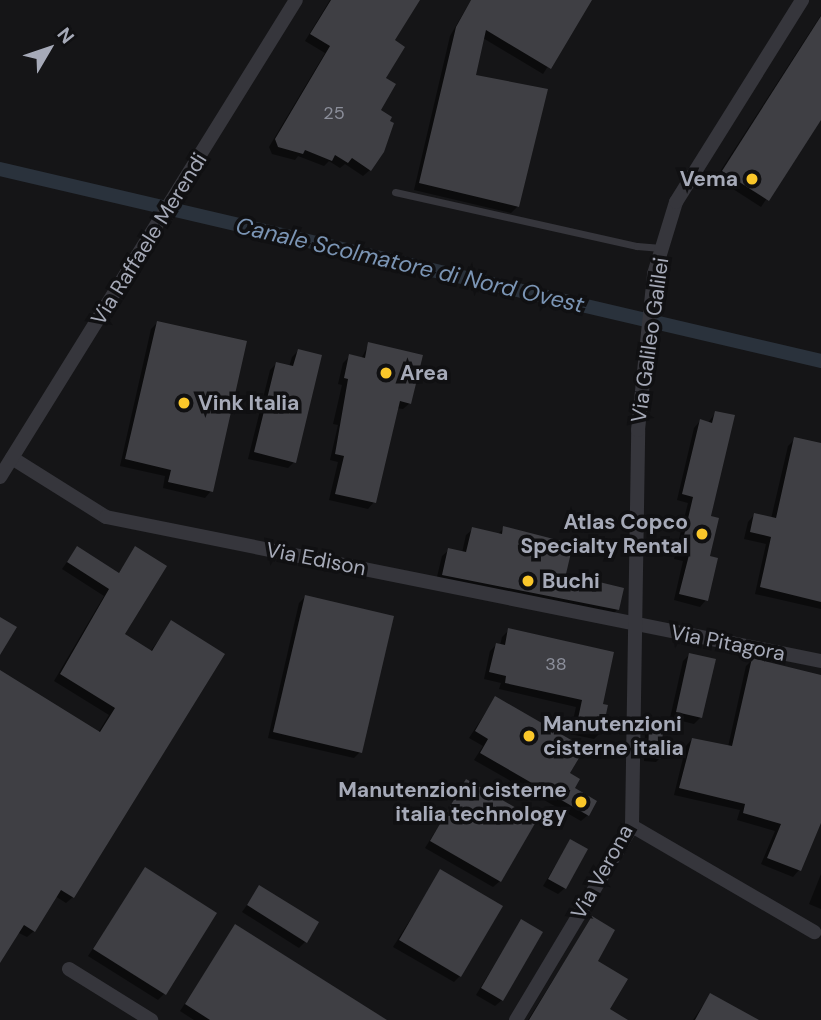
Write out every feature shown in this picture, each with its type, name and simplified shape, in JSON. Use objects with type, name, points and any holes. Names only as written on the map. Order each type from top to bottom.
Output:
[{"type":"street","name":"Via Raffaele Merendi","points":[[0,477],[296,0]]},
{"type":"street","name":"Via Galileo Galilei","points":[[636,624],[638,430],[653,284],[662,248],[676,202],[800,3]]},
{"type":"street","name":"Via Edison","points":[[12,458],[106,517],[636,624]]},
{"type":"street","name":"Via Pitagora","points":[[636,624],[821,661]]},
{"type":"street","name":"Via Verona","points":[[516,1020],[632,826],[636,624]]},
{"type":"street","points":[[632,826],[814,932]]},
{"type":"street","points":[[69,969],[151,1020]]},
{"type":"lane","points":[[395,192],[638,246],[662,248]]},
{"type":"building","points":[[331,0],[420,0],[395,40],[405,47],[386,78],[396,84],[381,110],[392,117],[390,121],[394,123],[384,152],[371,171],[352,158],[348,163],[335,155],[332,161],[305,150],[303,154],[278,147],[275,139],[330,46],[310,34]]},
{"type":"building","points":[[471,0],[592,0],[551,69],[486,30],[476,75],[548,89],[519,207],[419,183],[456,27]]},
{"type":"building","points":[[821,16],[821,120],[769,201],[722,171]]},
{"type":"building","points":[[157,321],[247,341],[213,492],[168,482],[171,470],[125,459]]},
{"type":"building","points":[[368,342],[423,355],[411,404],[400,401],[376,503],[335,494],[344,456],[335,454],[348,379],[344,378],[349,354],[365,358]]},
{"type":"building","points":[[298,349],[322,355],[296,463],[254,452],[276,362],[293,366]]},
{"type":"building","points":[[715,411],[735,415],[711,516],[719,518],[710,556],[718,558],[708,601],[679,594],[689,555],[680,553],[693,497],[682,494],[700,419],[712,423]]},
{"type":"building","points":[[794,437],[821,443],[821,602],[760,587],[771,537],[750,532],[754,513],[776,518]]},
{"type":"building","points":[[503,526],[573,544],[566,574],[624,588],[619,610],[442,575],[448,548],[466,552],[472,527],[502,534]]},
{"type":"building","points":[[77,546],[119,573],[135,546],[167,566],[125,634],[152,651],[171,620],[225,654],[74,898],[61,890],[35,932],[24,925],[0,963],[0,670],[100,732],[115,708],[60,674],[109,589],[67,562]]},
{"type":"building","points":[[305,595],[394,616],[362,753],[273,732]]},
{"type":"building","points":[[0,617],[17,627],[0,655]]},
{"type":"building","points":[[508,628],[614,652],[603,704],[608,705],[602,733],[576,728],[582,700],[505,683],[506,676],[489,672],[496,643],[505,645]]},
{"type":"building","points":[[689,653],[716,659],[702,718],[676,712]]},
{"type":"building","points":[[752,658],[821,675],[821,823],[801,871],[767,858],[781,824],[743,813],[745,804],[679,788],[692,738],[732,746]]},
{"type":"building","points":[[495,696],[585,748],[570,773],[580,779],[575,788],[597,801],[589,816],[480,753],[488,739],[475,731]]},
{"type":"building","points":[[649,726],[663,729],[661,759],[648,757]]},
{"type":"building","points":[[466,779],[537,820],[501,882],[430,841]]},
{"type":"building","points":[[570,839],[588,849],[566,889],[548,879]]},
{"type":"building","points":[[145,867],[217,913],[166,995],[93,949]]},
{"type":"building","points":[[440,869],[503,906],[461,977],[399,940]]},
{"type":"building","points":[[259,885],[319,922],[307,943],[247,905]]},
{"type":"building","points":[[592,916],[615,930],[598,961],[628,979],[610,1009],[628,1020],[529,1020]]},
{"type":"building","points":[[521,919],[543,932],[503,1001],[481,988]]},
{"type":"building","points":[[235,924],[387,1020],[210,1020],[185,1004]]},
{"type":"building","points":[[710,993],[759,1020],[695,1020]]},
{"type":"waterway","name":"Canale Scolmatore di Nord Ovest","points":[[0,169],[821,361]]},
{"type":"place","name":"Vema","points":[[752,179]]},
{"type":"place","name":"Area","points":[[386,373]]},
{"type":"place","name":"Vink Italia","points":[[184,403]]},
{"type":"place","name":"Atlas Copco Specialty Rental","points":[[702,534]]},
{"type":"place","name":"Buchi","points":[[528,581]]},
{"type":"place","name":"Manutenzioni cisterne italia","points":[[529,736]]},
{"type":"place","name":"Manutenzioni cisterne italia technology","points":[[581,802]]}]
